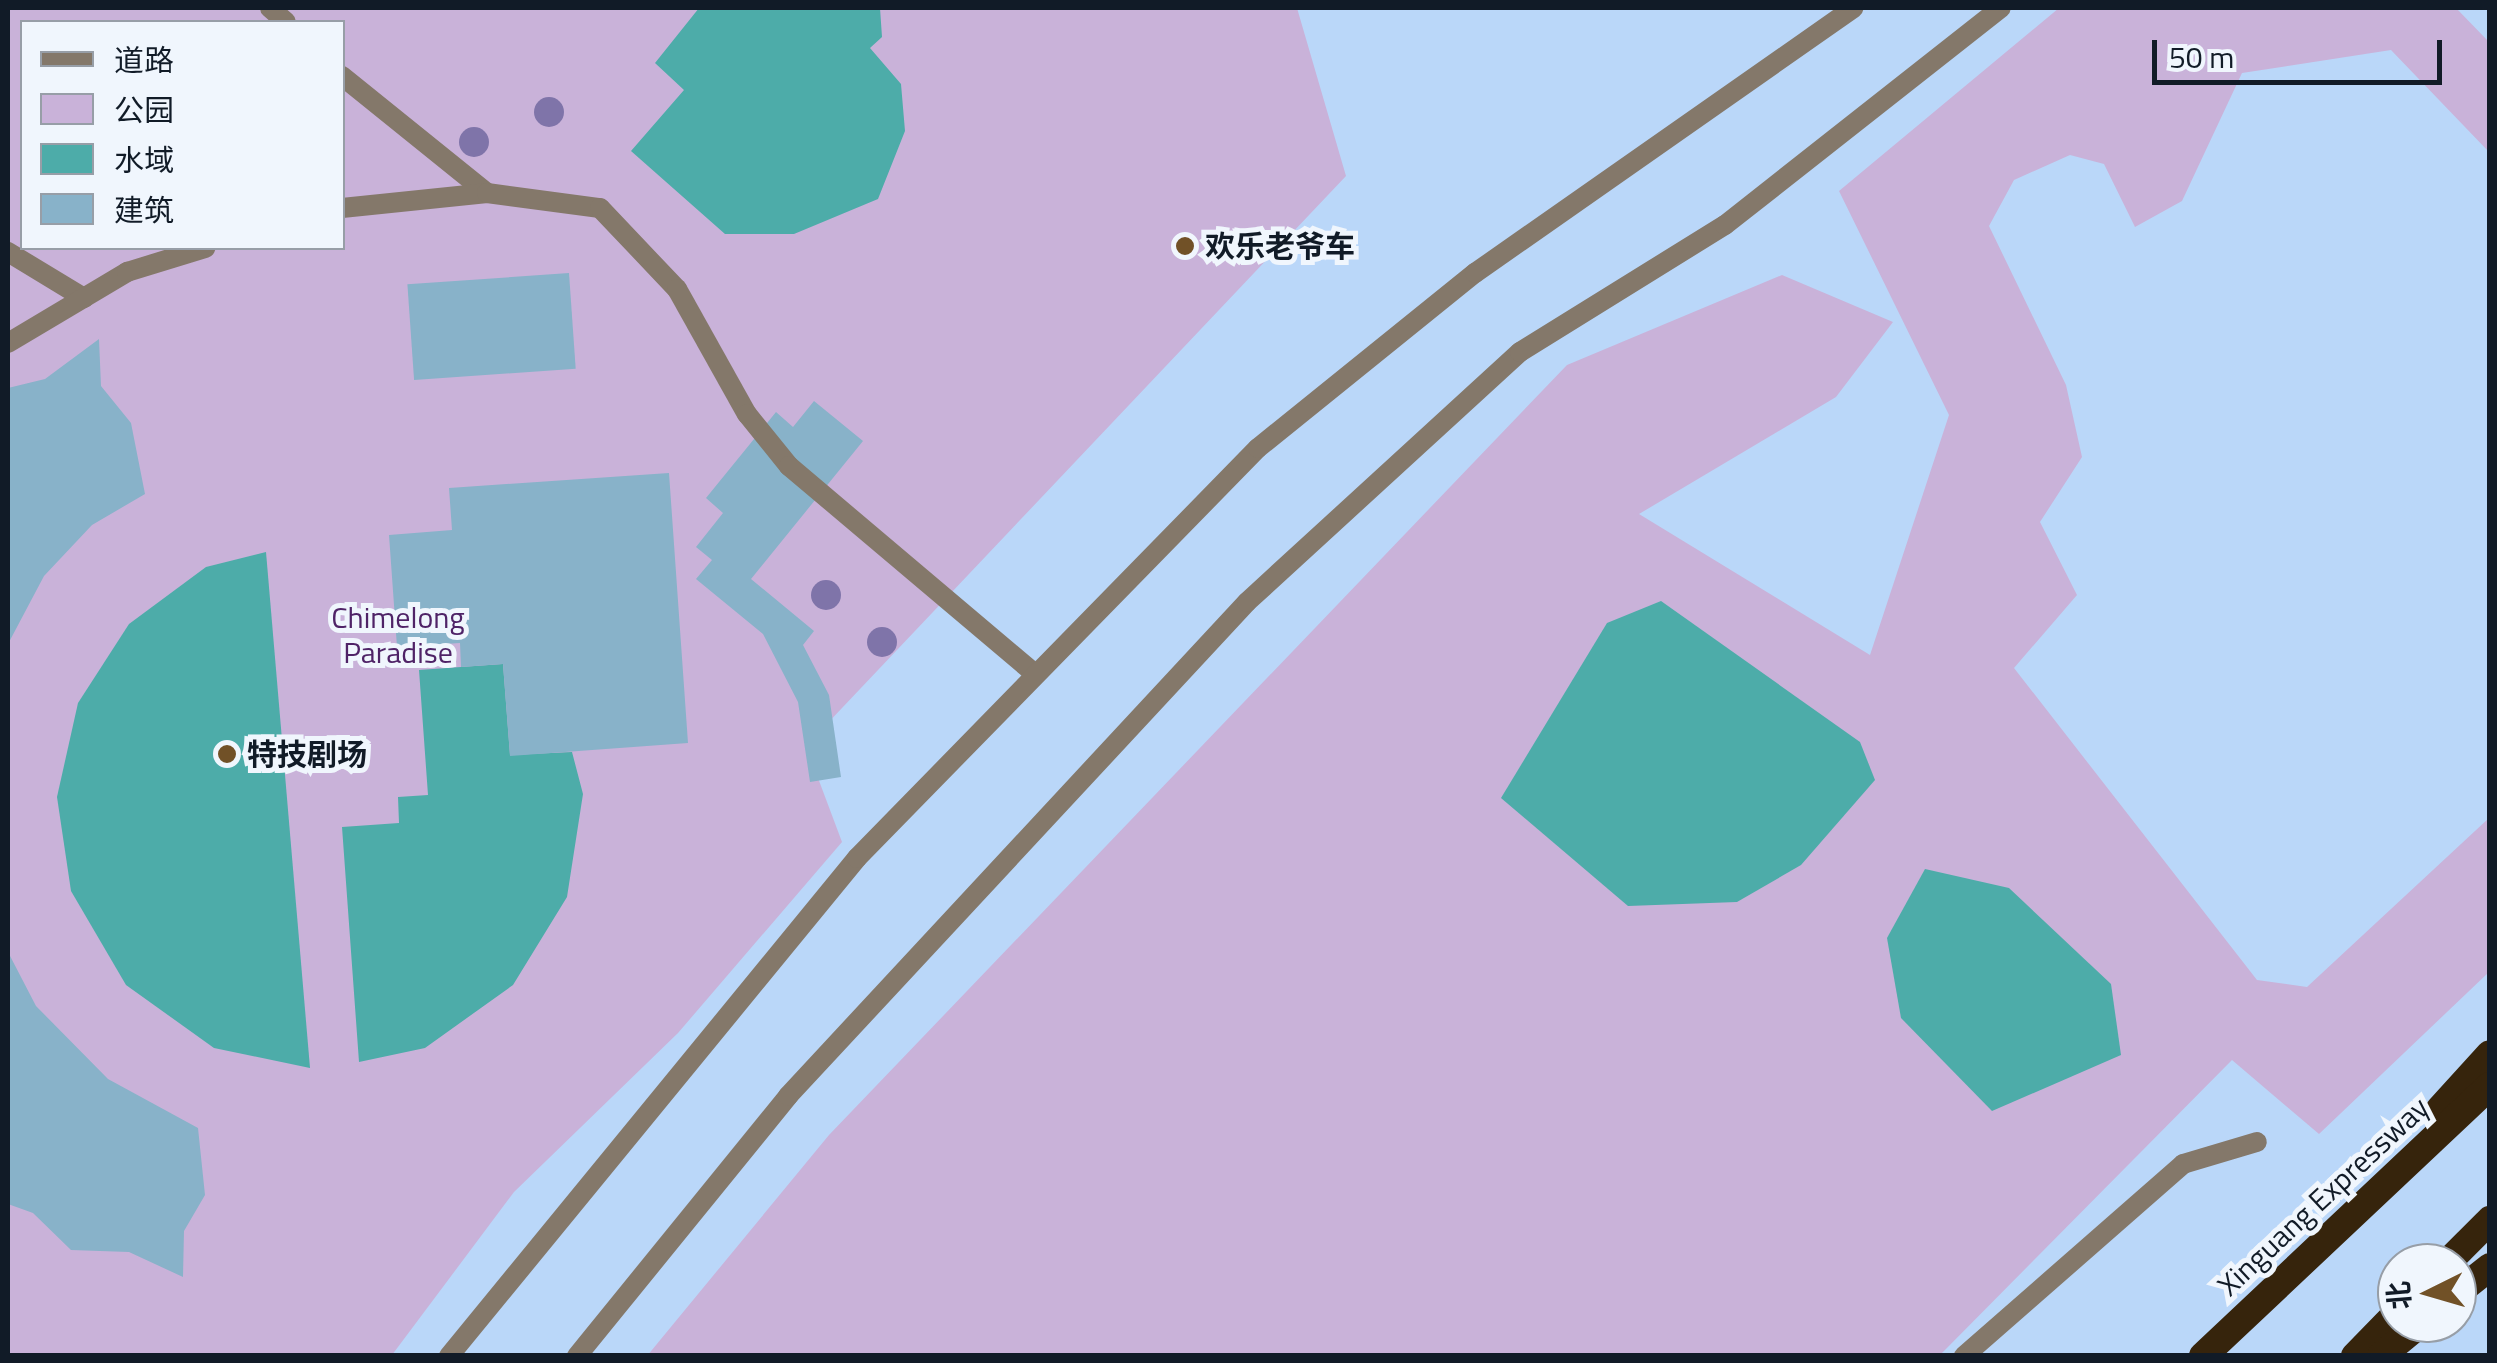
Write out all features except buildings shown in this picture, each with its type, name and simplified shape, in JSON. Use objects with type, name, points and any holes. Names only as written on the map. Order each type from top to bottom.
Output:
[{"type":"highway","points":[[2341,1218],[2490,1054]]},
{"type":"highway","name":"Xinguang Expressway","points":[[2203,1356],[2341,1218],[2490,1086]]},
{"type":"highway","points":[[2467,1243],[2490,1220]]},
{"type":"highway","points":[[2355,1356],[2377,1333]]},
{"type":"street","points":[[449,1356],[856,858],[1033,672],[1258,448],[1475,274],[1854,8]]},
{"type":"street","points":[[577,1356],[788,1096],[1246,602],[1520,352],[1725,225],[2001,8]]},
{"type":"street","points":[[345,78],[487,192]]},
{"type":"street","points":[[345,208],[487,192],[600,208],[677,290],[747,414],[789,466],[1033,672]]},
{"type":"street","points":[[8,343],[127,272],[198,250]]},
{"type":"street","points":[[8,252],[84,298]]},
{"type":"street","points":[[1964,1356],[2183,1164],[2257,1142]]},
{"type":"green space","name":"Chimelong Paradise","points":[[8,8],[1297,8],[1346,176],[806,746],[842,842],[678,1033],[514,1192],[392,1355],[8,1356]]},
{"type":"green space","points":[[2059,8],[2456,8],[2489,42],[2489,152],[2391,50],[2242,73],[2182,201],[2135,227],[2104,164],[2070,155],[2014,180],[1989,226],[2066,385],[2082,457],[2040,522],[2077,595],[2014,668],[2257,980],[2307,987],[2489,818],[2489,972],[2319,1134],[2232,1060],[1940,1355],[647,1356],[829,1135],[1567,365],[1782,275],[1893,322],[1836,397],[1639,514],[1870,655],[1949,415],[1839,191]]},
{"type":"water","points":[[699,8],[880,8],[882,37],[870,48],[901,84],[905,131],[878,199],[794,234],[725,234],[631,151],[684,90],[655,63]]},
{"type":"water","points":[[266,552],[310,1068],[214,1048],[126,985],[71,891],[57,797],[78,703],[129,624],[206,567]]},
{"type":"water","points":[[1661,601],[1860,742],[1875,780],[1801,865],[1737,902],[1628,906],[1501,798],[1607,623]]},
{"type":"water","points":[[503,664],[510,755],[572,752],[583,794],[567,897],[513,985],[425,1048],[359,1062],[342,827],[399,823],[398,797],[428,795],[419,670]]},
{"type":"water","points":[[1925,869],[2009,888],[2111,984],[2121,1055],[1992,1111],[1901,1018],[1887,938]]},
{"type":"place","name":"欢乐老爷车","points":[[1185,246]]},
{"type":"place","name":"特技剧场","points":[[227,754]]}]
